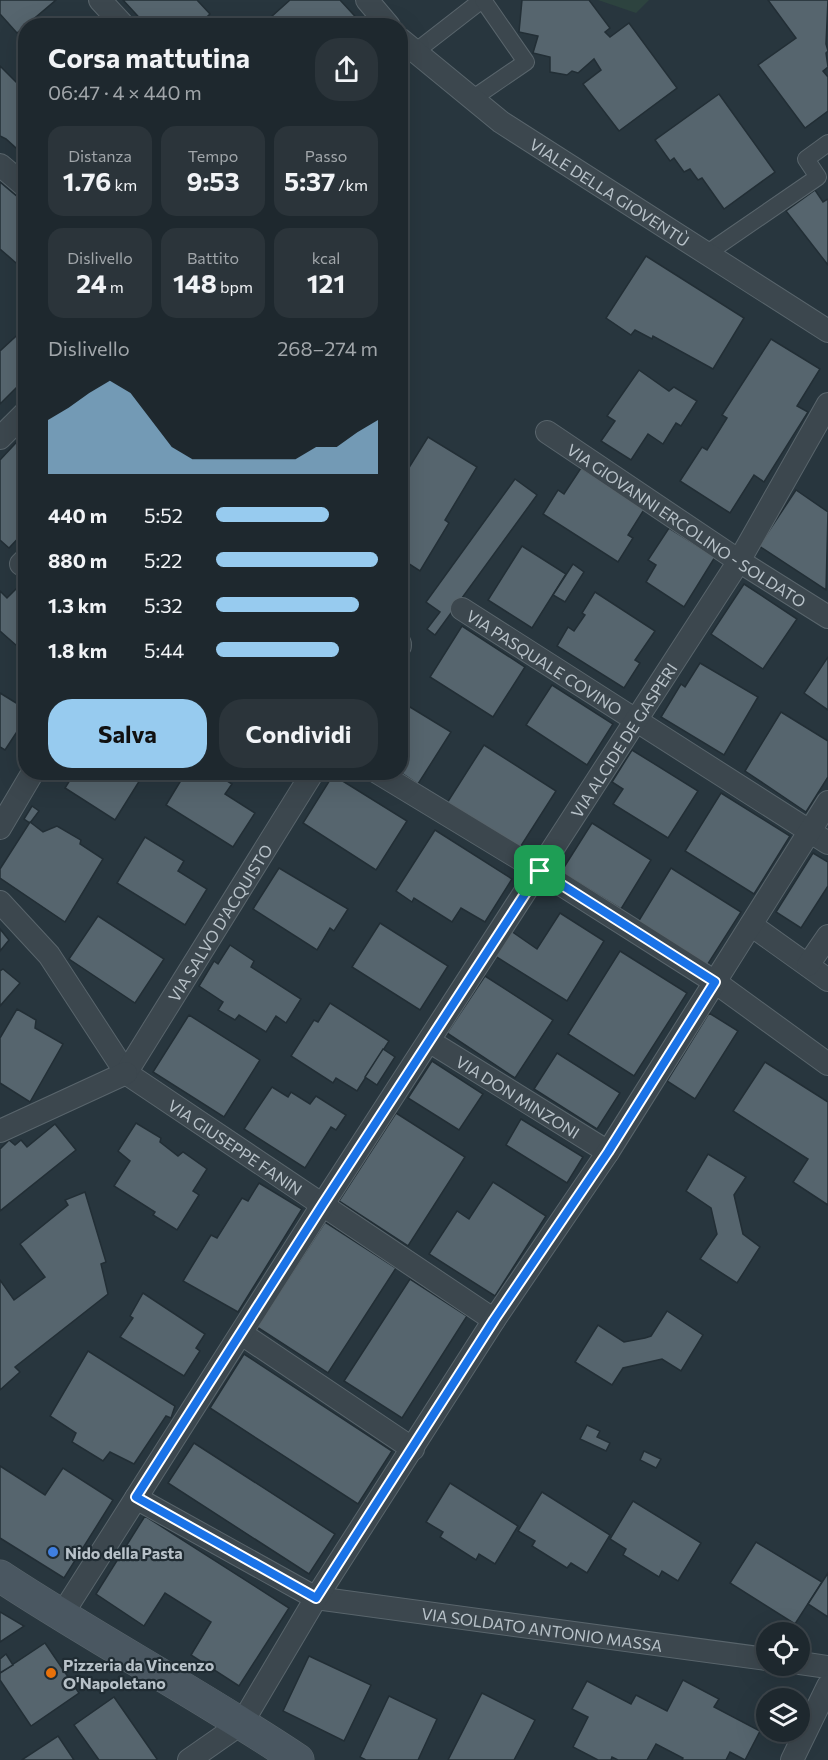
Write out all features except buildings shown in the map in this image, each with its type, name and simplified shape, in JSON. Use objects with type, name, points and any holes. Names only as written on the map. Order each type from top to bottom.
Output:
[{"type":"main road","points":[[0,1576],[61,1616],[242,1723],[280,1755]]},
{"type":"street","points":[[100,0],[117,18]]},
{"type":"street","points":[[367,0],[382,18]]},
{"type":"street","points":[[408,41],[482,0],[526,62],[472,99]]},
{"type":"street","name":"VIALE DELLA GIOVENTÙ","points":[[408,46],[472,99],[530,142],[828,331]]},
{"type":"street","points":[[706,254],[818,177],[806,159],[828,143]]},
{"type":"street","points":[[0,165],[18,181]]},
{"type":"street","name":"VIA ALCIDE DE GASPERI","points":[[61,1616],[323,1204],[739,561],[828,404]]},
{"type":"street","points":[[0,438],[18,420]]},
{"type":"street","name":"VIA GIOVANNI ERCOLINO - SOLDATO","points":[[547,432],[739,561],[828,617]]},
{"type":"street","name":"VIA PASQUALE COVINO","points":[[462,609],[819,837]]},
{"type":"street","points":[[0,828],[28,780]]},
{"type":"street","name":"VIA SALVO D'ACQUISTO","points":[[126,1073],[308,780]]},
{"type":"street","points":[[390,780],[540,871],[715,982],[828,1064]]},
{"type":"street","points":[[189,1760],[242,1723],[316,1598],[494,1320],[608,1152],[751,925],[819,837],[828,802]]},
{"type":"street","points":[[0,902],[49,955],[126,1073],[0,1131]]},
{"type":"street","points":[[751,925],[828,980]]},
{"type":"street","points":[[808,965],[828,936]]},
{"type":"street","name":"VIA DON MINZONI","points":[[429,1041],[608,1152]]},
{"type":"street","name":"VIA GIUSEPPE FANIN","points":[[126,1073],[494,1320]]},
{"type":"street","points":[[242,1334],[413,1449]]},
{"type":"street","points":[[136,1497],[316,1598]]},
{"type":"street","name":"VIA SOLDATO ANTONIO MASSA","points":[[316,1598],[756,1658]]},
{"type":"street","points":[[810,1664],[828,1667]]},
{"type":"street","points":[[792,1760],[828,1686]]},
{"type":"green space","points":[[598,0],[649,0],[636,13]]},
{"type":"place","name":"Nido della Pasta","points":[[53,1552]]},
{"type":"place","name":"Pizzeria da Vincenzo O'Napoletano","points":[[51,1673]]},
{"type":"route","points":[[540,871],[715,982],[608,1152],[494,1320],[316,1598],[136,1497],[540,871]]}]
